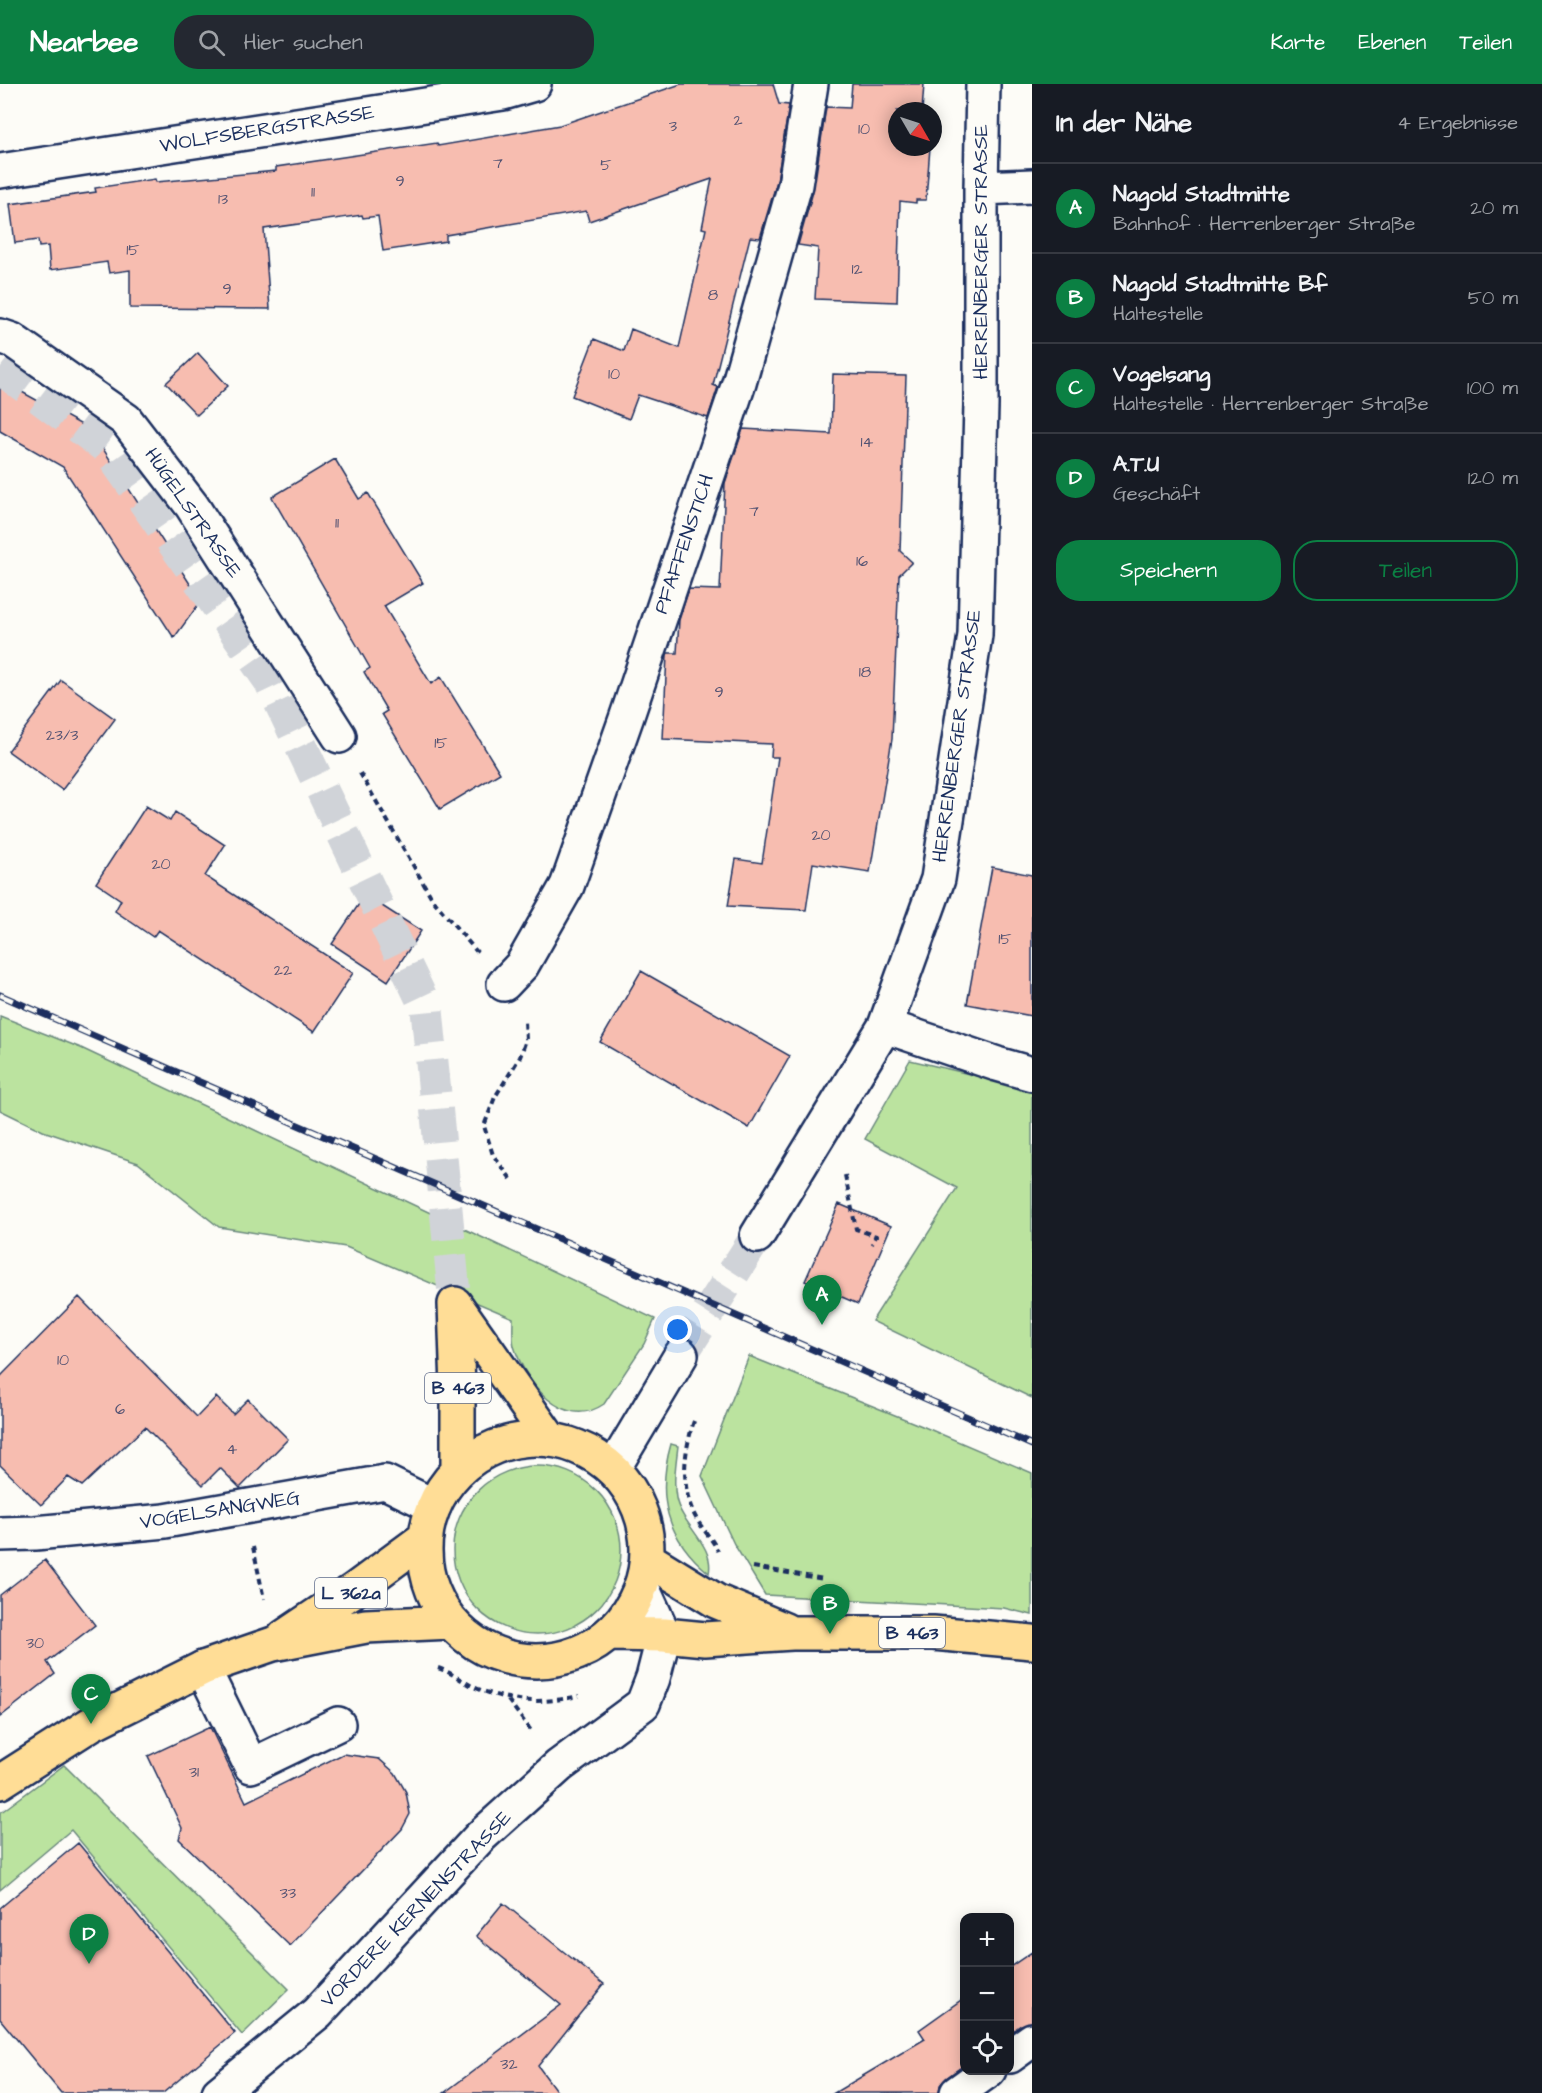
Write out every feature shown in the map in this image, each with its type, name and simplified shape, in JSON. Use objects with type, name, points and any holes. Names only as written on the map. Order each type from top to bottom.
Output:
[{"type":"main road","name":"B 463","points":[[458,1471],[455,1304],[550,1439]]},
{"type":"main road","points":[[550,1439],[584,1449],[613,1468],[633,1495],[645,1526],[645,1573],[629,1612],[610,1634],[579,1653],[543,1661],[507,1658],[473,1642],[451,1622],[435,1596],[426,1567],[426,1537],[434,1506],[444,1487],[458,1471],[484,1451],[516,1440],[550,1439]]},
{"type":"main road","name":"L 362a","points":[[273,1644],[354,1590],[426,1537]]},
{"type":"main road","name":"B 463","points":[[645,1573],[792,1633]]},
{"type":"main road","name":"L 362a","points":[[0,1782],[91,1724],[203,1668],[273,1644],[366,1626],[451,1622]]},
{"type":"main road","name":"B 463","points":[[610,1634],[664,1635],[705,1639],[792,1633],[933,1633],[1032,1642]]},
{"type":"street","name":"WOLFSBERGSTRASSE","points":[[0,171],[503,93],[534,84]]},
{"type":"street","name":"PFAFFENSTICH","points":[[504,984],[522,965],[567,886],[627,716],[739,383],[795,185],[811,84]]},
{"type":"street","name":"HERRENBERGER STRASSE","points":[[757,1236],[885,1026],[938,879],[975,635],[981,405],[982,84]]},
{"type":"street","points":[[981,188],[1032,186]]},
{"type":"street","name":"HÜGELSTRASSE","points":[[0,336],[12,340],[126,420],[192,506],[339,736]]},
{"type":"street","points":[[885,1026],[1032,1074]]},
{"type":"street","points":[[613,1468],[681,1355]]},
{"type":"street","name":"VOGELSANGWEG","points":[[0,1534],[165,1521],[385,1482],[434,1506]]},
{"type":"street","points":[[645,1573],[664,1635]]},
{"type":"street","name":"VORDERE KERNENSTRASSE","points":[[219,2093],[317,2013],[480,1837],[559,1767],[643,1704],[653,1678],[664,1635]]},
{"type":"street","points":[[203,1668],[251,1766],[338,1724]]},
{"type":"street","points":[[1014,2053],[1032,2040]]},
{"type":"street","points":[[957,2093],[982,2075]]},
{"type":"path","points":[[339,736],[433,900],[504,984]]},
{"type":"path","points":[[511,1179],[493,1155],[484,1126],[495,1097],[520,1057],[526,1040]]},
{"type":"path","points":[[844,1172],[856,1229],[876,1236],[872,1244]]},
{"type":"path","points":[[823,1315],[832,1292]]},
{"type":"path","points":[[697,1413],[686,1445],[686,1491],[695,1517],[715,1545],[722,1562],[716,1601]]},
{"type":"path","points":[[226,1510],[253,1543],[273,1644]]},
{"type":"path","points":[[722,1562],[824,1579]]},
{"type":"path","points":[[430,1667],[441,1668],[475,1687],[507,1699],[536,1702],[561,1700],[587,1692]]},
{"type":"green space","points":[[0,1016],[81,1048],[655,1319],[644,1344],[604,1404],[589,1411],[574,1412],[560,1407],[536,1388],[519,1360],[513,1343],[513,1318],[346,1247],[219,1227],[138,1163],[43,1131],[0,1110]]},
{"type":"green space","points":[[910,1060],[1024,1087],[1032,1091],[1032,1398],[872,1321],[957,1188],[865,1139]]},
{"type":"green space","points":[[749,1356],[1032,1473],[1032,1615],[1004,1608],[765,1595],[734,1544],[702,1476]]},
{"type":"green space","points":[[671,1444],[678,1446],[676,1498],[684,1517],[707,1553],[710,1563],[709,1573],[694,1560],[683,1545],[668,1515],[665,1481]]},
{"type":"green space","points":[[537,1466],[569,1473],[584,1480],[596,1491],[607,1503],[614,1518],[621,1550],[614,1582],[607,1597],[596,1609],[584,1620],[569,1627],[537,1634],[505,1627],[490,1620],[478,1609],[467,1597],[460,1582],[453,1550],[460,1518],[467,1503],[478,1491],[490,1480],[505,1473]]},
{"type":"green space","points":[[64,1765],[289,1989],[242,2035],[71,1830],[0,1890],[0,1813]]},
{"type":"building","points":[[681,84],[773,84],[779,104],[789,105],[777,181],[760,238],[750,237],[713,385],[718,387],[708,418],[638,395],[629,419],[572,396],[594,339],[624,351],[631,329],[679,348],[706,229],[702,228],[712,179],[589,221],[586,211],[446,235],[446,241],[383,251],[378,216],[363,218],[362,215],[264,229],[270,309],[130,308],[130,270],[109,273],[107,262],[50,270],[48,246],[39,247],[38,240],[15,243],[10,204],[96,192],[95,188],[155,179],[156,182],[276,171],[276,167],[437,143],[438,146],[560,125]]},
{"type":"building","points":[[852,84],[924,84],[923,102],[888,102],[888,156],[929,156],[926,200],[916,200],[916,203],[900,201],[897,302],[815,299],[818,248],[798,245],[814,188],[826,107],[850,108]]},
{"type":"building","points":[[198,353],[228,386],[197,415],[166,383]]},
{"type":"building","points":[[833,374],[906,376],[900,551],[912,562],[899,575],[892,739],[870,872],[813,863],[806,910],[728,906],[736,859],[762,863],[778,757],[771,757],[772,744],[663,739],[667,655],[677,653],[679,620],[689,589],[720,590],[725,483],[743,429],[831,434]]},
{"type":"building","points":[[0,380],[91,430],[201,601],[174,638],[63,467],[0,431]]},
{"type":"building","points":[[335,459],[359,499],[368,493],[423,583],[384,606],[431,684],[441,677],[500,773],[440,809],[382,714],[387,711],[364,672],[370,668],[272,497]]},
{"type":"building","points":[[61,680],[115,719],[62,790],[8,751]]},
{"type":"building","points":[[146,806],[170,821],[175,812],[225,845],[205,876],[353,973],[314,1032],[158,930],[153,937],[115,911],[121,900],[96,883]]},
{"type":"building","points":[[992,867],[1032,875],[1032,1016],[967,1004]]},
{"type":"building","points":[[365,895],[421,931],[388,981],[332,944]]},
{"type":"building","points":[[641,971],[790,1056],[749,1128],[600,1042]]},
{"type":"building","points":[[839,1204],[891,1226],[858,1304],[805,1281]]},
{"type":"building","points":[[79,1297],[197,1417],[216,1397],[233,1414],[248,1399],[288,1439],[240,1488],[220,1468],[203,1485],[145,1427],[82,1486],[68,1477],[41,1505],[0,1465],[0,1377]]},
{"type":"building","points":[[45,1560],[95,1625],[47,1662],[55,1674],[0,1717],[0,1595]]},
{"type":"building","points":[[210,1727],[246,1802],[343,1754],[379,1759],[395,1773],[406,1792],[410,1814],[402,1829],[290,1946],[179,1839],[182,1828],[148,1756]]},
{"type":"building","points":[[78,1843],[235,2033],[163,2093],[61,2093],[0,2019],[0,1908]]},
{"type":"building","points":[[503,1903],[604,1984],[538,2066],[558,2093],[444,2093],[561,2005],[476,1936]]},
{"type":"building","points":[[1032,1952],[1032,2022],[1014,2030],[1014,1967],[1014,1964]]},
{"type":"building","points":[[960,2001],[960,2068],[940,2085],[939,2093],[834,2093],[925,2039],[919,2030]]},
{"type":"tunnel","points":[[0,368],[107,448],[270,681],[427,1010],[455,1304]]},
{"type":"tunnel","points":[[681,1355],[757,1236]]},
{"type":"railway","points":[[0,995],[1032,1445]]},
{"type":"place","name":"Nagold Stadtmitte","points":[[822,1325]]},
{"type":"place","name":"Nagold Stadtmitte Bf","points":[[830,1634]]},
{"type":"place","name":"Vogelsang","points":[[91,1724]]},
{"type":"place","name":"A.T.U","points":[[89,1964]]}]
